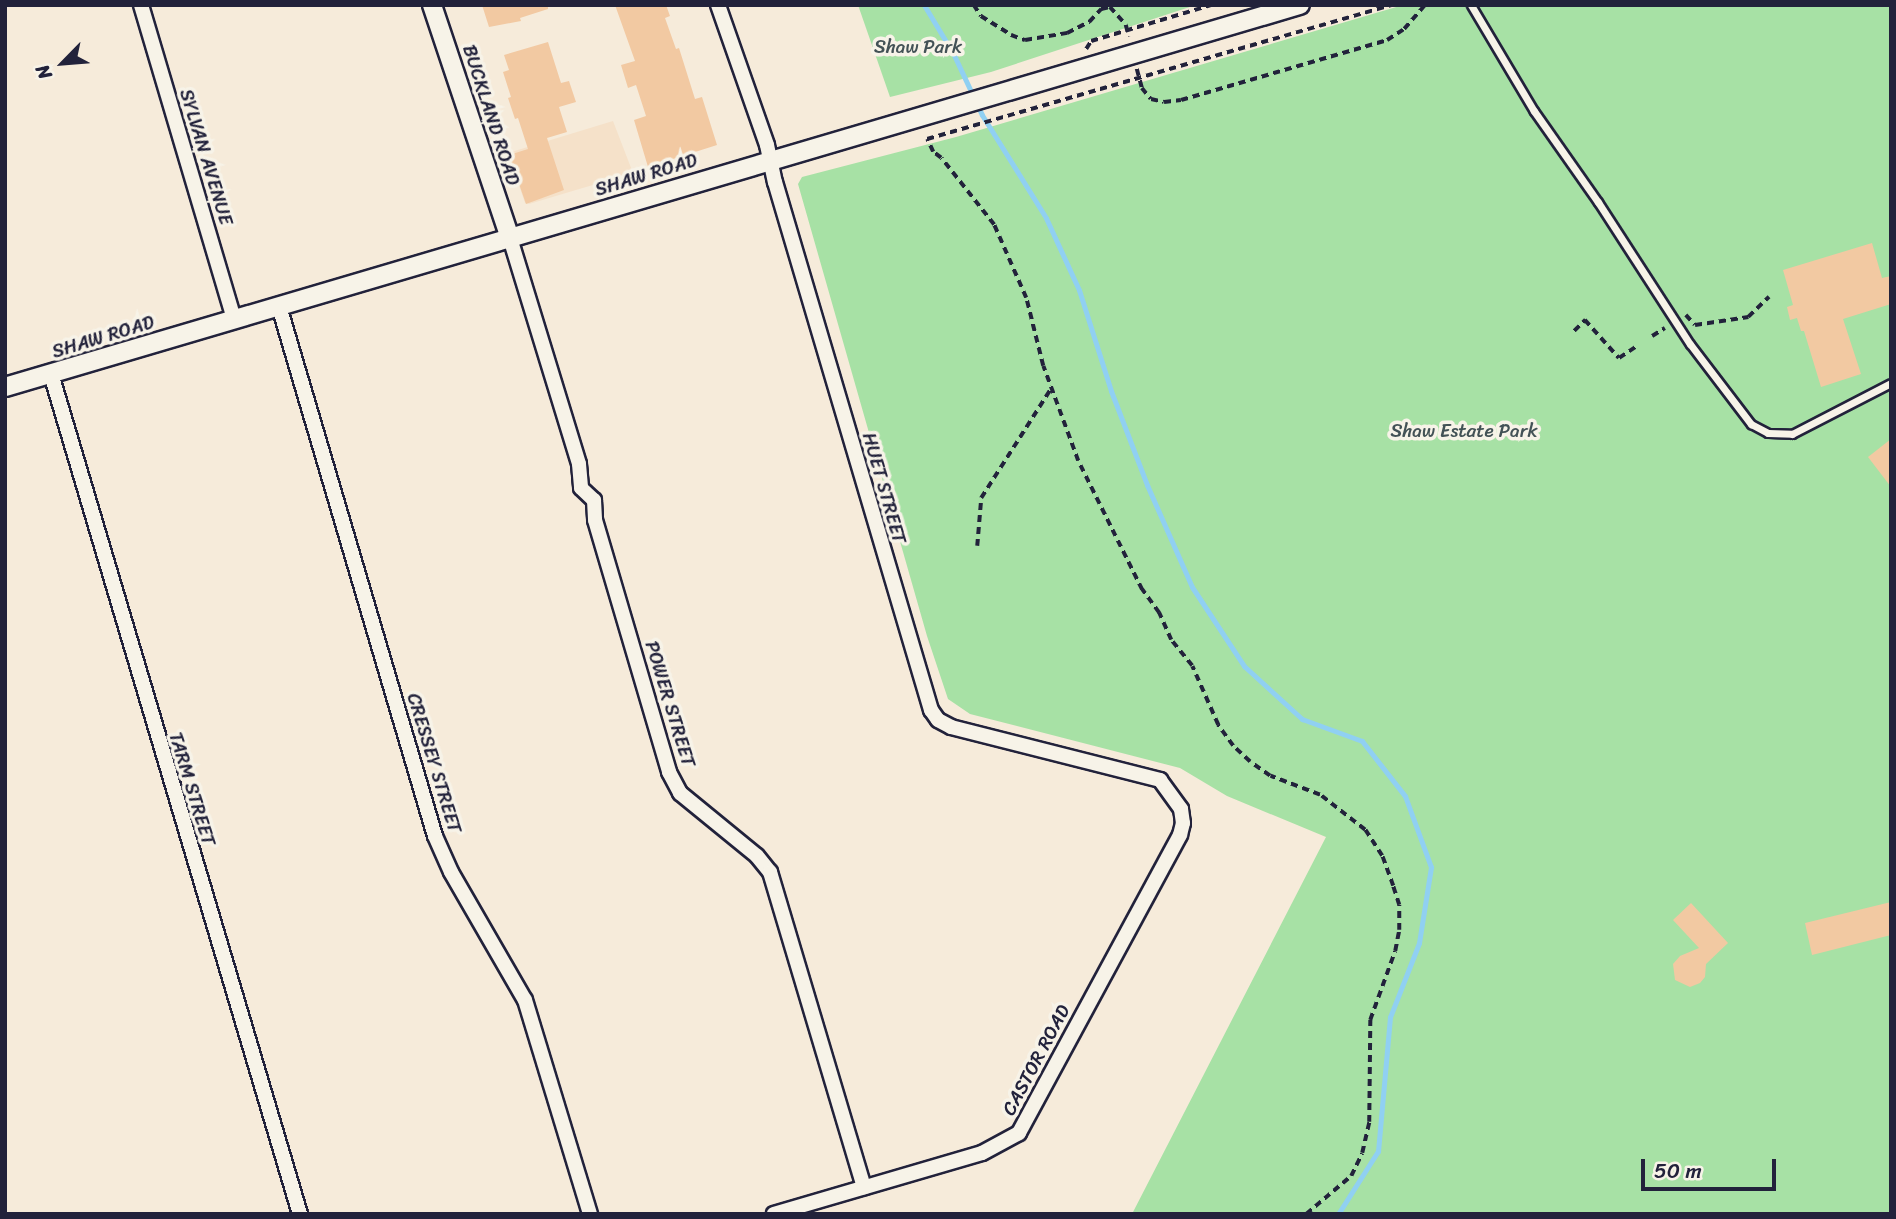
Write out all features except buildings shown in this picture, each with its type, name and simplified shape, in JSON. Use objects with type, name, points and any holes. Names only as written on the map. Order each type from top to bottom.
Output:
[{"type":"street","name":"SYLVAN AVENUE","points":[[141,5],[234,319]]},
{"type":"street","name":"BUCKLAND ROAD","points":[[432,5],[510,238]]},
{"type":"street","name":"HUET STREET","points":[[718,5],[770,160],[903,622],[934,715],[943,724],[959,730],[1160,780],[1182,813]]},
{"type":"street","name":"SHAW ROAD","points":[[5,387],[1300,5]]},
{"type":"street","name":"POWER STREET","points":[[510,238],[579,464],[581,488],[594,500],[595,520],[669,772],[680,793],[757,856],[770,872],[864,1187]]},
{"type":"street","name":"CRESSEY STREET","points":[[279,306],[435,836],[451,872],[526,1000],[590,1214]]},
{"type":"street","name":"TARM STREET","points":[[51,374],[300,1214]]},
{"type":"street","name":"CASTOR ROAD","points":[[774,1214],[982,1153],[1019,1133],[1180,835],[1182,813]]},
{"type":"lane","points":[[1471,5],[1534,111],[1598,202],[1701,360],[1751,424],[1768,433],[1792,434],[1891,383]]},
{"type":"path","points":[[974,5],[981,16],[1011,35],[1025,40],[1067,33],[1089,22],[1101,9],[1110,7],[1119,14],[1129,37]]},
{"type":"path","points":[[1091,41],[1211,5]]},
{"type":"path","points":[[1306,1214],[1351,1176],[1362,1153],[1369,1122],[1370,1020],[1395,951],[1399,930],[1399,905],[1394,886],[1382,856],[1365,830],[1320,795],[1270,776],[1250,762],[1233,746],[1218,725],[1192,666],[1171,639],[1159,613],[1142,590],[1079,461],[1043,366],[1026,298],[994,225],[941,158],[933,152],[927,139],[1391,5]]},
{"type":"path","points":[[1139,77],[1150,99],[1181,100],[1387,40],[1404,29],[1425,5]]},
{"type":"path","points":[[1684,316],[1688,313],[1695,325],[1748,317],[1769,297]]},
{"type":"path","points":[[1574,331],[1585,320],[1619,358],[1638,345]]},
{"type":"path","points":[[1652,336],[1668,326]]},
{"type":"path","points":[[977,546],[981,498],[1052,387]]},
{"type":"shaded area","points":[[613,121],[633,173],[525,203],[508,153]]},
{"type":"green space","name":"Shaw Park","points":[[858,5],[1196,5],[991,72],[890,97]]},
{"type":"green space","name":"Shaw Estate Park","points":[[1403,5],[1891,5],[1891,1214],[1132,1214],[1326,837],[1227,796],[1180,768],[970,714],[948,699],[927,636],[798,184],[802,177],[956,137]]},
{"type":"waterway","points":[[924,5],[953,53],[982,115],[1046,218],[1079,290],[1111,391],[1147,485],[1192,587],[1244,666],[1302,719],[1362,741],[1405,796],[1431,867],[1419,943],[1390,1017],[1378,1151],[1338,1214]]}]
